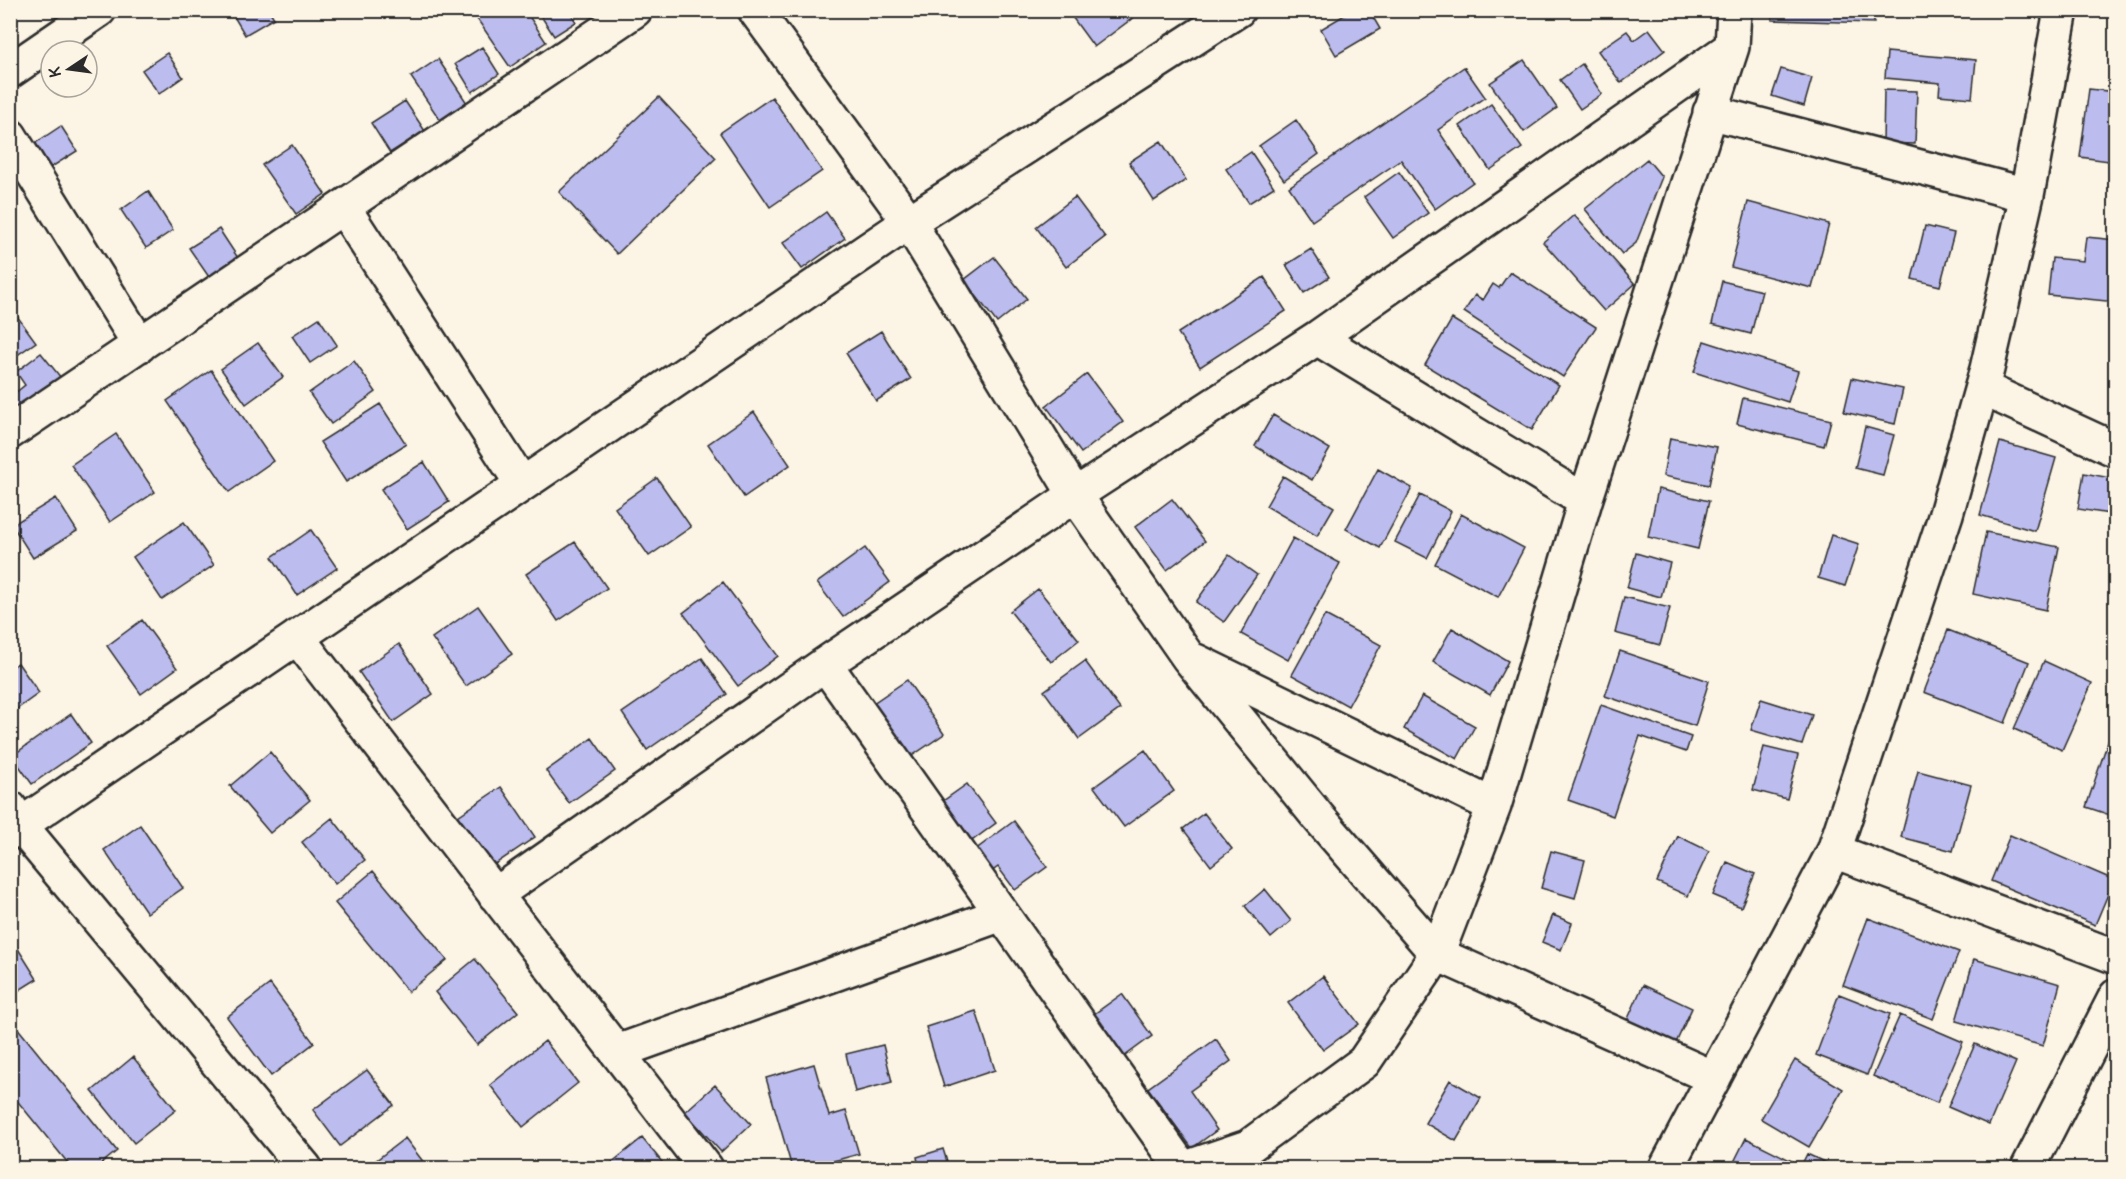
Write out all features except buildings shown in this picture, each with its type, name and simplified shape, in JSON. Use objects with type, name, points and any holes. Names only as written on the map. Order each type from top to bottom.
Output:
[{"type":"street","points":[[10,71],[99,10]]},
{"type":"street","points":[[10,432],[635,10]]},
{"type":"street","points":[[755,10],[909,222],[1075,495],[1188,657],[1319,818],[1437,954],[1714,1078]]},
{"type":"street","points":[[825,664],[1184,1168],[1248,1147],[1364,1062],[1437,954],[1494,806],[1585,501],[1732,47],[1734,10]]},
{"type":"street","points":[[1666,1168],[1834,851],[1946,514],[1982,388],[2027,195],[2061,10]]},
{"type":"street","points":[[305,1168],[14,822],[297,638],[909,222],[1218,16]]},
{"type":"street","points":[[495,895],[825,664],[1075,495],[1317,338],[1732,47]]},
{"type":"street","points":[[1710,112],[2027,195]]},
{"type":"street","points":[[10,136],[140,345]]},
{"type":"street","points":[[343,207],[522,484]]},
{"type":"street","points":[[1317,338],[1585,501]]},
{"type":"street","points":[[1982,388],[2115,450]]},
{"type":"street","points":[[297,638],[706,1168]]},
{"type":"street","points":[[1188,657],[1494,806]]},
{"type":"street","points":[[1834,851],[2115,957]]},
{"type":"street","points":[[617,1052],[1002,914]]},
{"type":"street","points":[[2028,1168],[2115,996]]}]
